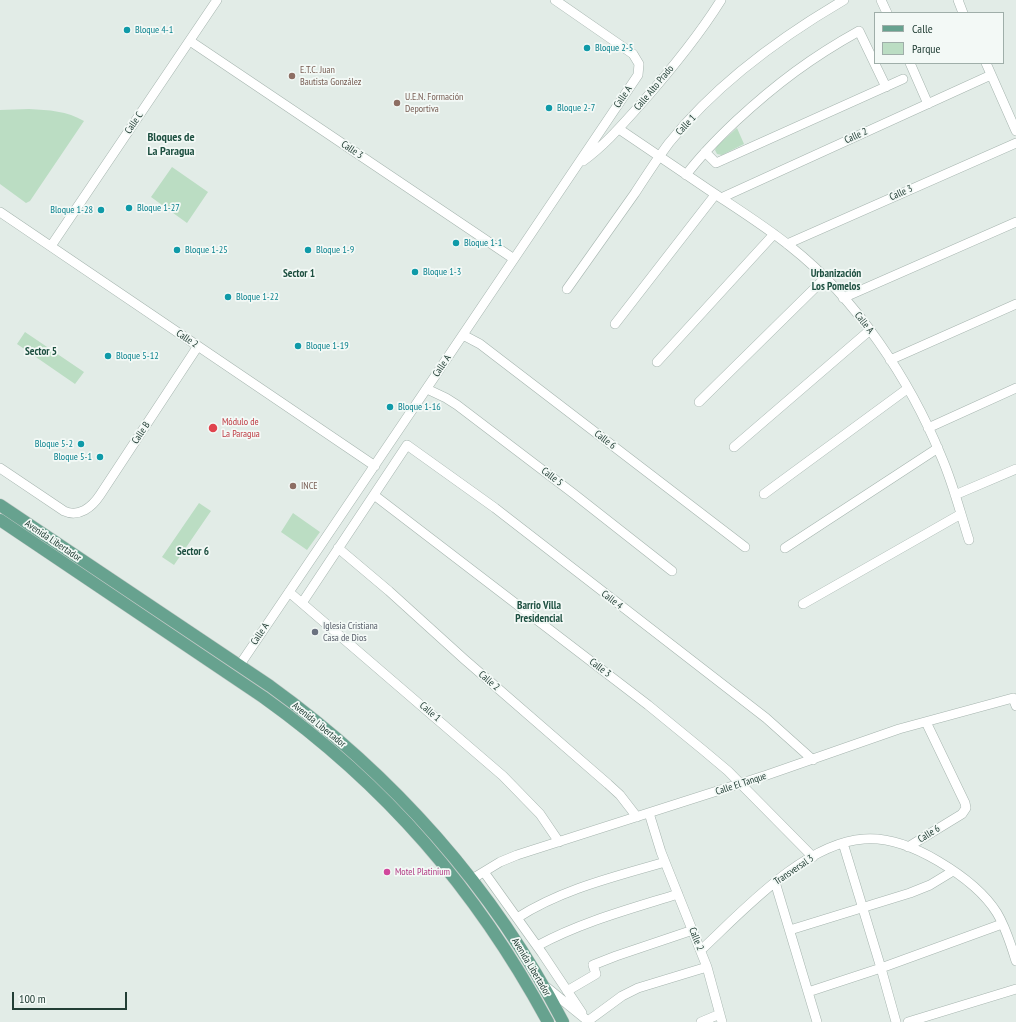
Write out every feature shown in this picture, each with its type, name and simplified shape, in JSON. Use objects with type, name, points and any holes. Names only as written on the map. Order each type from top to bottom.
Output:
[{"type":"main road","name":"Avenida Libertador","points":[[0,505],[239,666],[306,713],[360,758],[426,824],[472,879],[510,932],[543,985],[563,1022]]},
{"type":"main road","name":"Avenida Libertador","points":[[0,520],[232,676],[280,710],[334,752],[382,796],[412,828],[456,880],[489,924],[520,972],[548,1022]]},
{"type":"main road","points":[[232,676],[239,666]]},
{"type":"street","name":"Calle C","points":[[51,246],[217,0]]},
{"type":"street","name":"Calle A","points":[[239,666],[464,335],[638,75],[639,64],[637,59],[627,49],[555,0]]},
{"type":"street","name":"Calle Alto Prado","points":[[577,166],[596,152],[619,128],[674,64],[721,0]]},
{"type":"street","name":"Calle 1","points":[[567,289],[660,157],[685,126],[737,75],[788,34],[844,0]]},
{"type":"street","points":[[881,0],[887,12]]},
{"type":"street","points":[[958,0],[964,12]]},
{"type":"street","points":[[686,175],[706,152],[753,106],[786,77],[828,48],[859,31],[874,62]]},
{"type":"street","name":"Calle 3","points":[[190,41],[514,259]]},
{"type":"street","points":[[875,64],[886,87]]},
{"type":"street","points":[[910,64],[928,104]]},
{"type":"street","points":[[986,64],[1016,131]]},
{"type":"street","name":"Calle 2","points":[[615,324],[718,196],[991,75]]},
{"type":"street","points":[[706,152],[716,163],[903,80]]},
{"type":"street","name":"Calle A","points":[[619,128],[774,234],[825,278],[843,298],[870,330],[890,360],[928,428],[938,448],[969,540]]},
{"type":"street","name":"Calle 3","points":[[787,244],[1016,143]]},
{"type":"street","name":"Calle 2","points":[[0,212],[198,346],[377,462],[392,468]]},
{"type":"street","points":[[843,298],[1016,222]]},
{"type":"street","points":[[658,362],[774,234]]},
{"type":"street","points":[[699,402],[825,278]]},
{"type":"street","points":[[890,360],[1016,304]]},
{"type":"street","points":[[734,447],[870,330]]},
{"type":"street","name":"Calle 6","points":[[464,335],[480,344],[745,547]]},
{"type":"street","name":"Calle B","points":[[0,468],[68,513],[77,513],[87,509],[97,500],[198,346]]},
{"type":"street","points":[[764,494],[907,388]]},
{"type":"street","points":[[928,428],[1016,388]]},
{"type":"street","name":"Calle 5","points":[[427,389],[457,405],[672,571]]},
{"type":"street","name":"Calle 4","points":[[392,468],[407,445],[495,508],[766,718],[813,760]]},
{"type":"street","points":[[785,548],[938,448]]},
{"type":"street","points":[[302,603],[392,468]]},
{"type":"street","points":[[955,495],[1016,469]]},
{"type":"street","name":"Calle 3","points":[[374,495],[648,704],[717,761],[813,856]]},
{"type":"street","points":[[347,506],[360,516]]},
{"type":"street","points":[[803,604],[961,514]]},
{"type":"street","name":"Calle 2","points":[[338,548],[608,784],[620,795],[637,817]]},
{"type":"street","name":"Calle 1","points":[[289,592],[503,776],[540,814],[559,842]]},
{"type":"street","name":"Calle El Tanque","points":[[472,879],[500,862],[517,856],[813,760],[899,729],[1015,702]]},
{"type":"street","name":"Calle 6","points":[[908,846],[962,814],[966,808],[965,803],[926,722]]},
{"type":"street","name":"Calle 2","points":[[649,813],[665,862],[707,967],[721,1018]]},
{"type":"street","name":"Transversal 3","points":[[701,950],[775,882],[813,856],[842,843],[863,839],[888,840],[908,846]]},
{"type":"street","points":[[842,843],[881,968],[896,1022]]},
{"type":"street","name":"Calle 6","points":[[908,846],[933,858],[953,871],[975,888],[989,902],[1002,924],[1016,961]]},
{"type":"street","points":[[517,918],[543,903],[579,888],[665,862]]},
{"type":"street","points":[[790,930],[921,888],[953,871]]},
{"type":"street","name":"Avenida Libertador","points":[[484,872],[588,1021]]},
{"type":"street","points":[[775,882],[817,1022]]},
{"type":"street","points":[[536,946],[555,936],[604,917],[678,894]]},
{"type":"street","points":[[808,992],[881,968],[1002,924]]},
{"type":"street","points":[[567,991],[596,974],[593,965],[693,930]]},
{"type":"street","points":[[543,985],[588,1021],[622,996],[638,988],[707,967]]},
{"type":"street","points":[[908,1022],[1016,989]]},
{"type":"street","points":[[701,1022],[721,1018]]},
{"type":"green space","points":[[29,109],[64,113],[84,121],[30,201],[26,203],[0,184],[0,110]]},
{"type":"green space","points":[[737,128],[744,144],[722,155],[717,154],[715,150],[717,146]]},
{"type":"green space","points":[[172,167],[208,192],[187,223],[151,197]]},
{"type":"green space","points":[[25,332],[84,372],[75,384],[17,344]]},
{"type":"green space","points":[[199,503],[211,511],[174,565],[162,557]]},
{"type":"green space","points":[[293,513],[320,532],[307,550],[281,532]]},
{"type":"place","name":"Bloque 4-1","points":[[127,30]]},
{"type":"place","name":"Bloque 2-5","points":[[587,48]]},
{"type":"place","name":"E.T.C. Juan Bautista González","points":[[292,76]]},
{"type":"place","name":"U.E.N. Formación Deportiva","points":[[397,103]]},
{"type":"place","name":"Bloque 2-7","points":[[549,108]]},
{"type":"place","name":"Bloque 1-27","points":[[129,208]]},
{"type":"place","name":"Bloque 1-28","points":[[101,210]]},
{"type":"place","name":"Bloque 1-1","points":[[456,243]]},
{"type":"place","name":"Bloque 1-25","points":[[177,250]]},
{"type":"place","name":"Bloque 1-9","points":[[308,250]]},
{"type":"place","name":"Bloque 1-3","points":[[415,272]]},
{"type":"place","name":"Bloque 1-22","points":[[228,297]]},
{"type":"place","name":"Bloque 1-19","points":[[298,346]]},
{"type":"place","name":"Bloque 5-12","points":[[108,356]]},
{"type":"place","name":"Bloque 1-16","points":[[390,407]]},
{"type":"place","name":"Módulo de La Paragua","points":[[213,428]]},
{"type":"place","name":"Bloque 5-2","points":[[81,444]]},
{"type":"place","name":"Bloque 5-1","points":[[100,457]]},
{"type":"place","name":"INCE","points":[[293,486]]},
{"type":"place","name":"Iglesia Cristiana Casa de Dios","points":[[315,632]]},
{"type":"place","name":"Motel Platinium","points":[[387,872]]},
{"type":"district","name":"Bloques de La Paragua","points":[[171,145]]},
{"type":"district","name":"Sector 1","points":[[299,274]]},
{"type":"district","name":"Urbanización Los Pomelos","points":[[836,280]]},
{"type":"district","name":"Sector 5","points":[[41,352]]},
{"type":"district","name":"Sector 6","points":[[193,552]]},
{"type":"district","name":"Barrio Villa Presidencial","points":[[539,612]]}]
